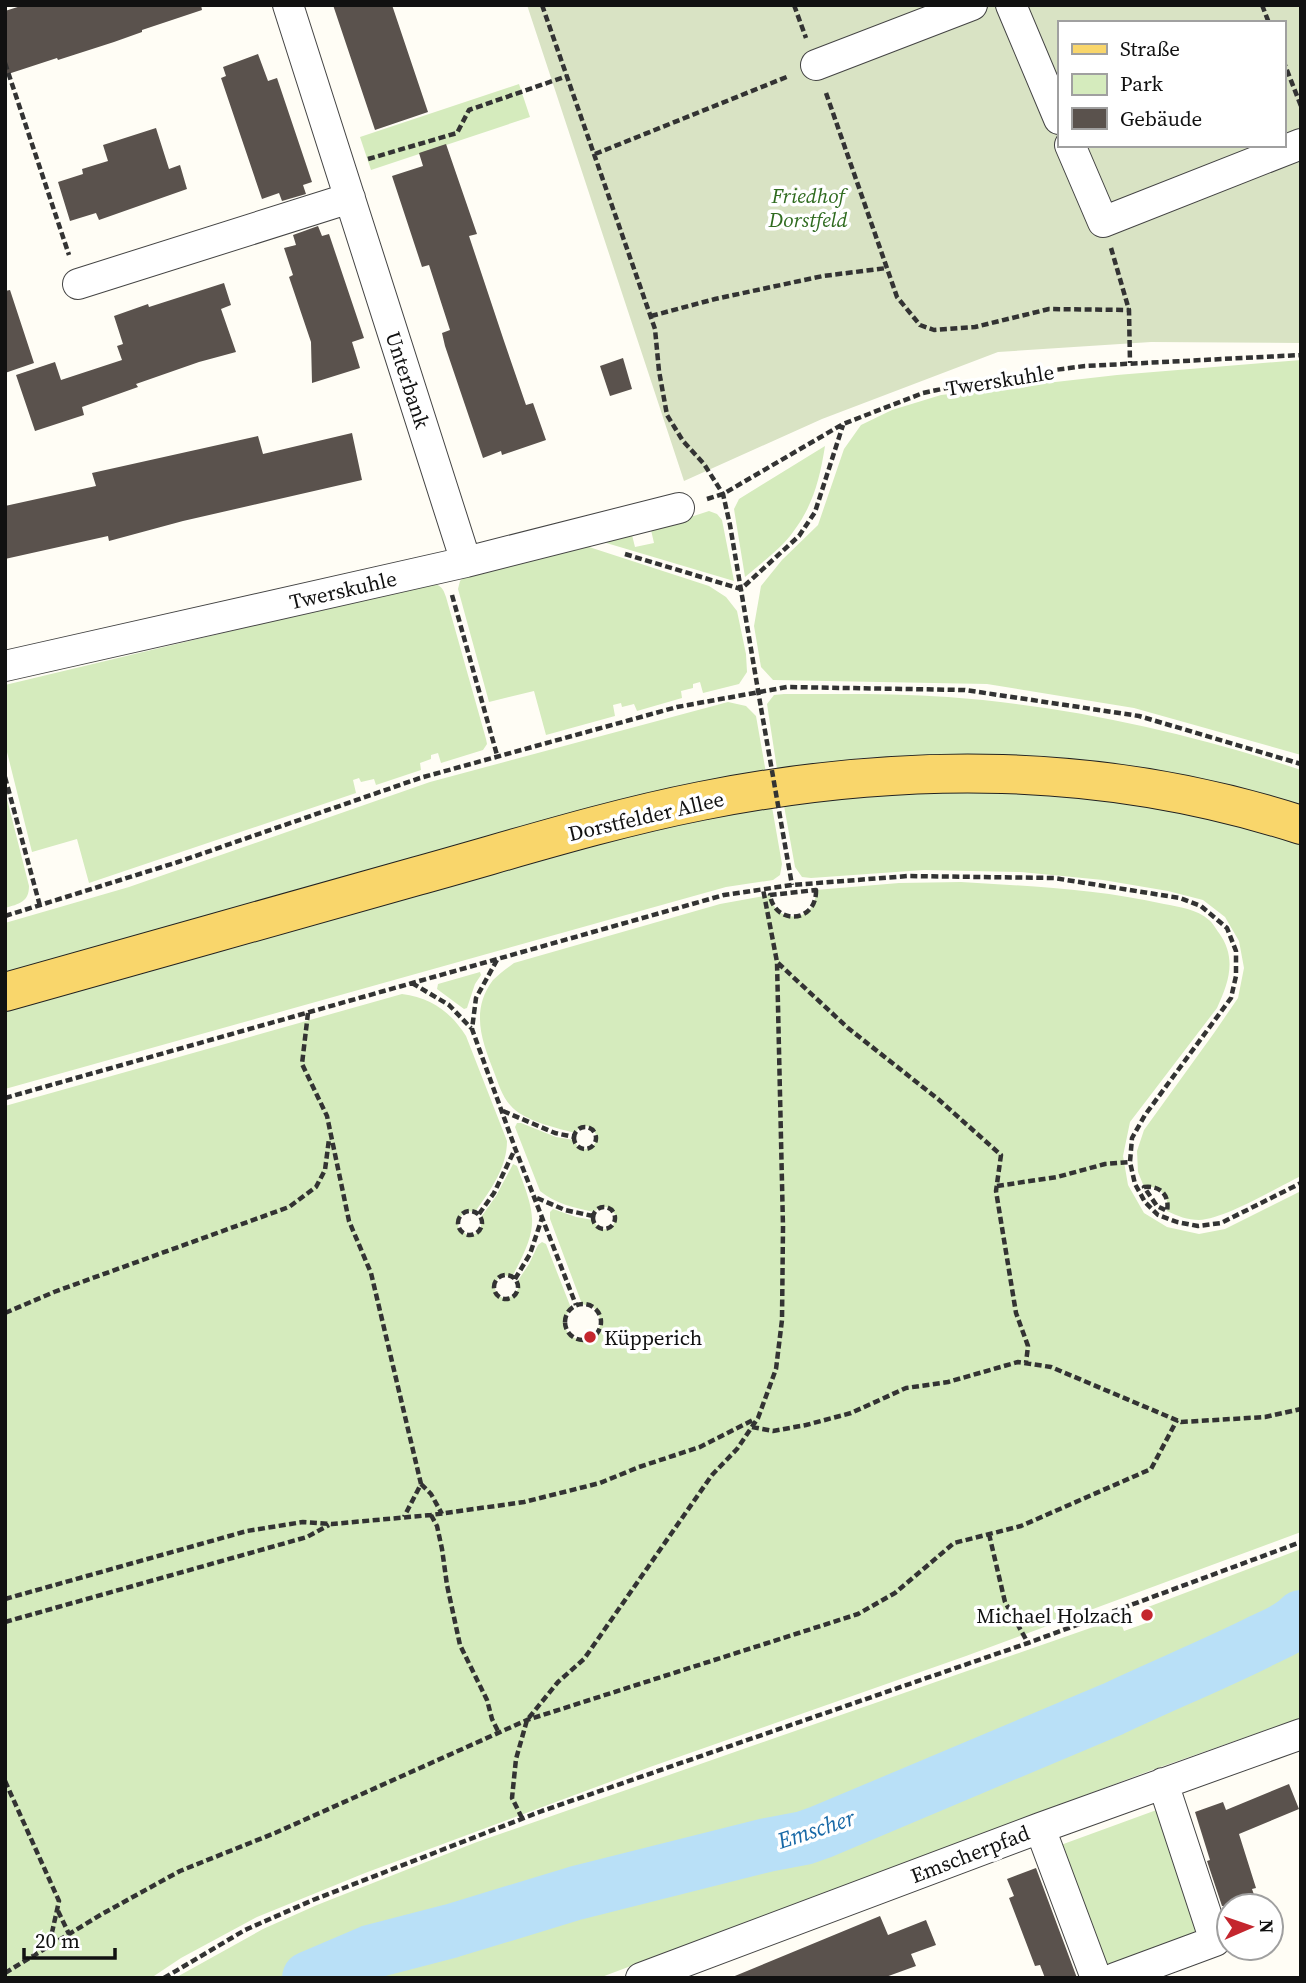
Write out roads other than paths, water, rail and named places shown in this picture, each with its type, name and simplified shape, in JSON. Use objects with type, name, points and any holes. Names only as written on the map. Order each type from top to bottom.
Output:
[{"type":"main road","name":"Dorstfelder Allee","points":[[5,992],[573,832],[699,801],[807,783],[901,774],[966,772],[1056,776],[1144,787],[1226,804],[1301,825]]},
{"type":"street","name":"Unterbank","points":[[288,5],[350,198],[455,564]]},
{"type":"street","points":[[816,65],[972,5]]},
{"type":"street","points":[[1011,5],[1058,117]]},
{"type":"street","points":[[1071,147],[1103,222],[1301,144]]},
{"type":"street","points":[[78,284],[350,198]]},
{"type":"street","name":"Twerskuhle","points":[[5,666],[455,564],[679,508]]},
{"type":"street","name":"Emscherpfad","points":[[641,1978],[1040,1828],[1301,1734]]},
{"type":"street","points":[[1115,1978],[1215,1941],[1163,1783]]},
{"type":"street","points":[[1040,1828],[1096,1978]]},
{"type":"waterway","name":"Emscher","points":[[309,1978],[370,1952],[451,1931],[576,1893],[821,1832],[1113,1709],[1276,1634],[1301,1617]]},
{"type":"place","name":"Küpperich","points":[[590,1337]]},
{"type":"place","name":"Michael Holzach","points":[[1147,1615]]},
{"type":"park label","name":"Friedhof Dorstfeld","points":[[808,207]]}]
